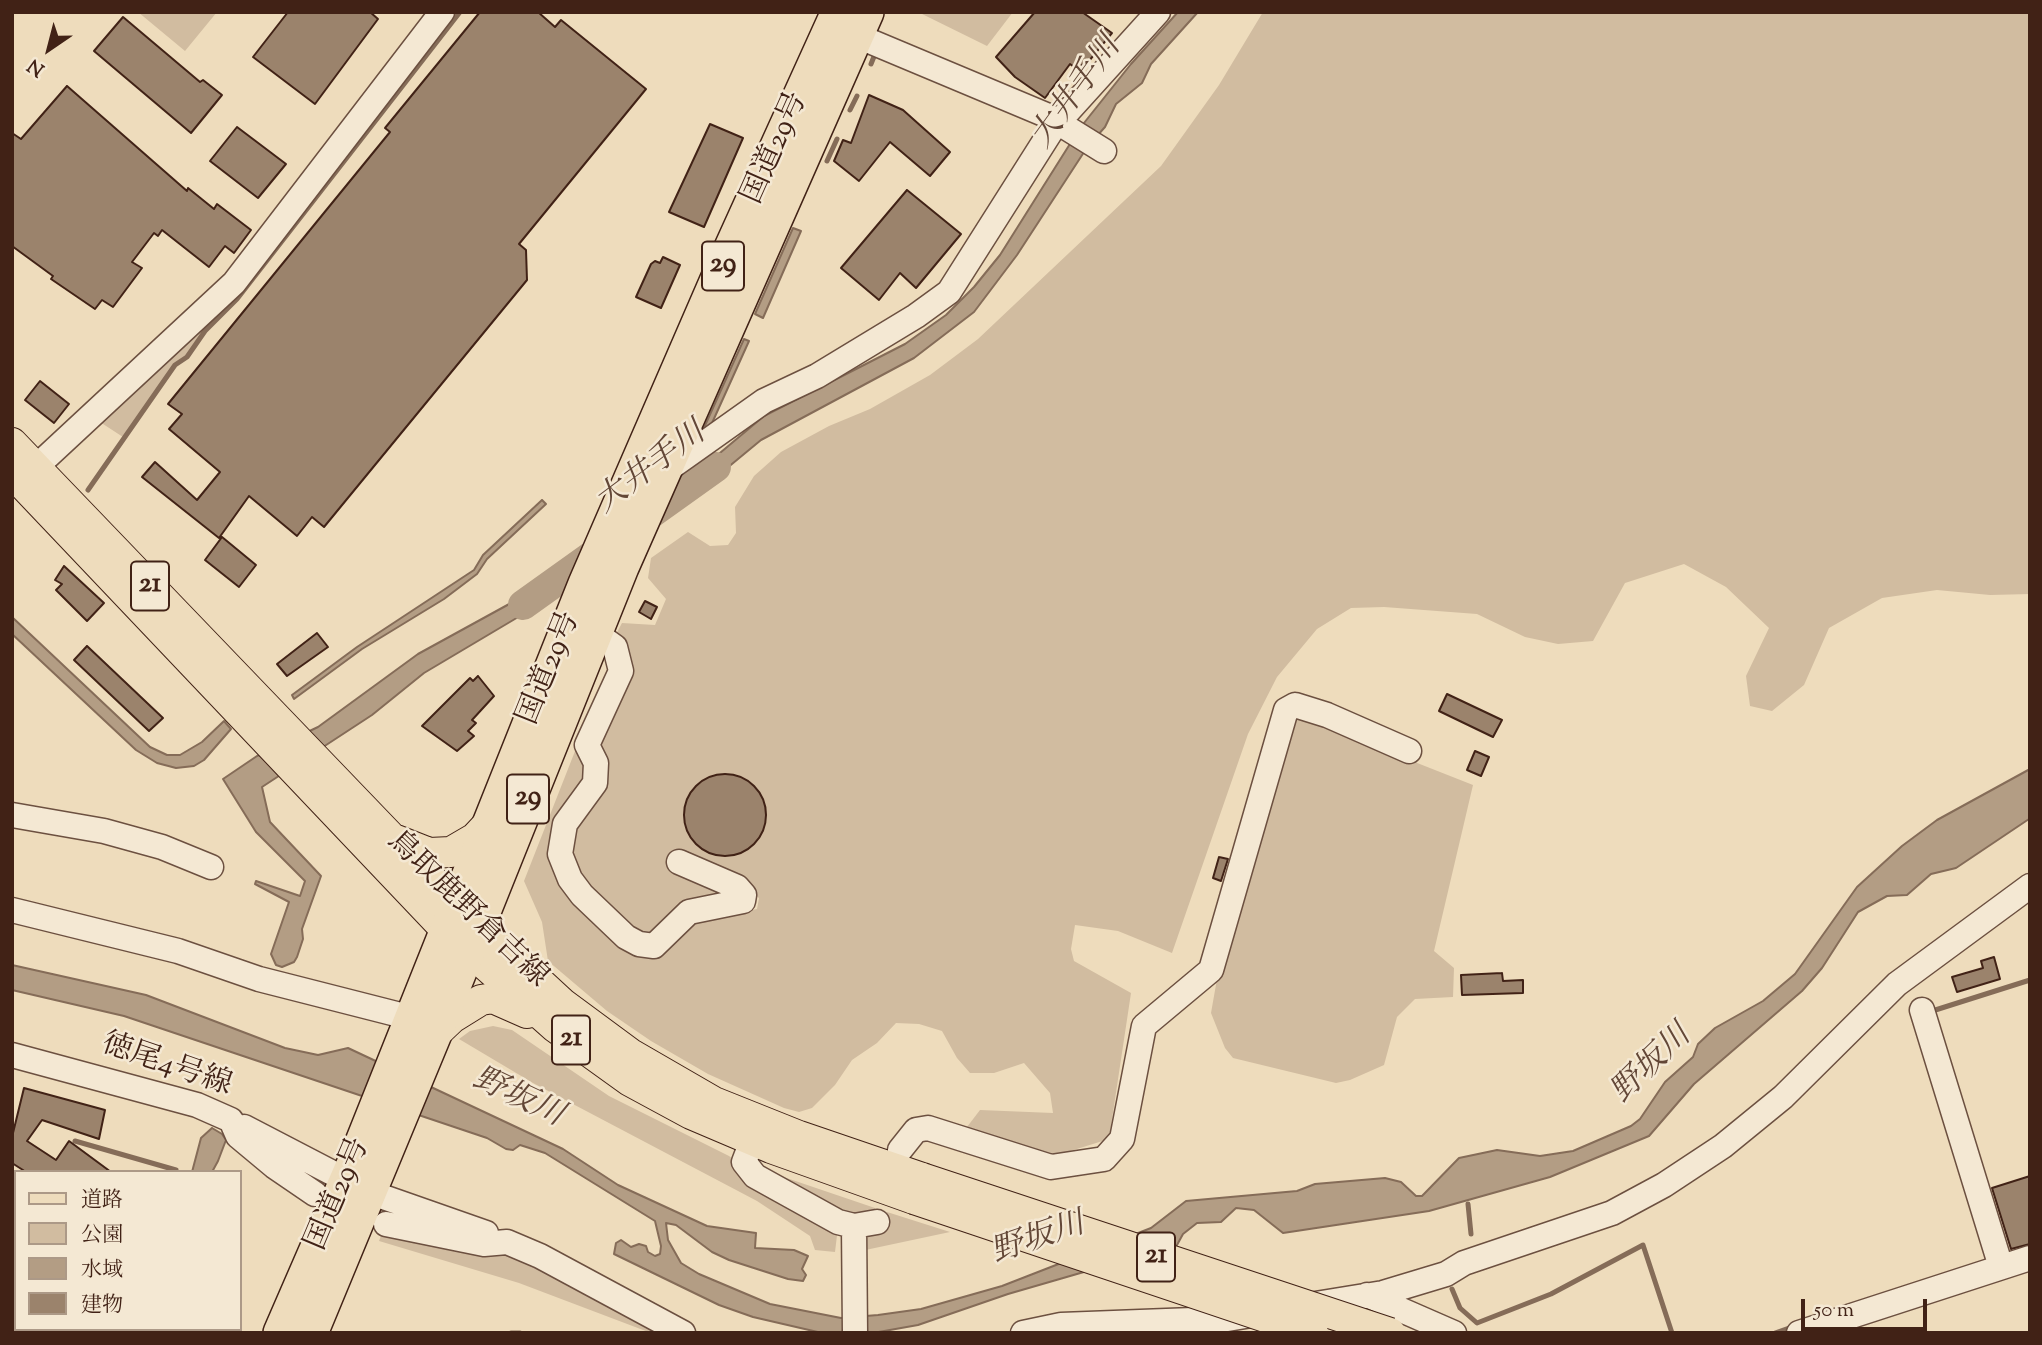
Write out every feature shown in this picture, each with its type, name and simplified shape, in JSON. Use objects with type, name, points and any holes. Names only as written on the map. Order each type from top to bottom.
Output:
[{"type":"highway","name":"国道29号","points":[[281,1333],[420,1033],[462,928],[659,482],[853,20]]},
{"type":"highway","name":"国道29号","points":[[462,928],[490,822],[612,522],[727,259],[853,20]]},
{"type":"highway","name":"国道29号","points":[[310,1333],[352,1181]]},
{"type":"main road","name":"鳥取鹿野倉吉線","points":[[12,443],[24,470],[555,1027],[649,1093],[752,1141],[1390,1333]]},
{"type":"main road","name":"鳥取鹿野倉吉線","points":[[309,768],[389,837],[462,928],[586,1022],[684,1086],[918,1189],[1313,1333]]},
{"type":"main road","points":[[389,837],[429,853],[442,854],[462,848],[490,822]]},
{"type":"main road","points":[[420,1033],[466,1007],[494,998],[555,1027]]},
{"type":"street","points":[[24,470],[234,283],[442,12]]},
{"type":"street","points":[[659,482],[764,401],[817,376],[916,316],[949,292],[1059,122],[1158,12]]},
{"type":"street","points":[[853,20],[1059,122],[1104,151]]},
{"type":"street","points":[[594,632],[615,647],[621,671],[587,745],[596,763],[595,783],[565,824],[560,853],[570,879],[582,895],[626,937],[639,944],[654,946],[689,912],[743,901],[744,895],[737,887],[679,862]]},
{"type":"street","points":[[900,1150],[916,1130],[928,1128],[1051,1167],[1104,1159],[1122,1139],[1144,1026],[1211,970],[1286,710],[1295,705],[1316,711],[1409,751]]},
{"type":"street","points":[[12,815],[104,831],[162,847],[211,867]]},
{"type":"street","points":[[1023,1333],[1061,1325],[1193,1320],[1210,1322],[1367,1295],[1446,1275],[1464,1263],[1612,1213],[1664,1185],[1723,1146],[1783,1097],[1897,984],[2030,886]]},
{"type":"street","points":[[12,910],[178,951],[420,1033]]},
{"type":"street","points":[[1922,1010],[2001,1267]]},
{"type":"street","name":"徳尾4号線","points":[[12,1055],[183,1101],[231,1120],[238,1136],[274,1166],[352,1181]]},
{"type":"street","points":[[231,1120],[352,1181],[540,1256],[683,1333]]},
{"type":"street","points":[[752,1141],[744,1162],[755,1176],[838,1222],[865,1224],[855,1267],[855,1333]]},
{"type":"street","points":[[386,1224],[484,1244],[507,1242]]},
{"type":"street","points":[[1799,1333],[2030,1258]]},
{"type":"street","points":[[1367,1295],[1454,1333]]},
{"type":"street","points":[[1165,1333],[1195,1331],[1210,1322]]},
{"type":"street","points":[[1210,1322],[1233,1333]]},
{"type":"green space","points":[[138,12],[217,12],[185,51]]},
{"type":"green space","points":[[918,12],[1013,12],[987,46]]},
{"type":"green space","points":[[1263,12],[2030,12],[2030,594],[1990,595],[1937,590],[1882,598],[1829,628],[1804,685],[1772,711],[1750,706],[1746,676],[1769,628],[1726,587],[1684,564],[1625,583],[1593,641],[1558,644],[1525,637],[1477,614],[1384,607],[1351,608],[1317,629],[1277,677],[1248,734],[1172,953],[1118,931],[1075,925],[1071,949],[1074,961],[1131,993],[1109,1139],[1051,1157],[985,1137],[967,1127],[980,1110],[1053,1113],[1050,1093],[1024,1063],[994,1073],[970,1073],[957,1058],[942,1031],[919,1024],[896,1023],[877,1043],[852,1060],[835,1085],[812,1108],[799,1112],[708,1074],[651,1041],[607,1011],[548,961],[542,922],[524,881],[612,657],[579,752],[592,769],[592,778],[565,811],[555,841],[555,864],[566,886],[627,946],[647,953],[662,951],[683,927],[692,921],[757,909],[759,898],[735,879],[733,881],[677,858],[675,863],[735,890],[722,897],[686,905],[672,913],[657,933],[641,939],[584,887],[569,862],[569,831],[572,821],[599,789],[604,778],[597,738],[631,673],[615,636],[622,623],[655,625],[666,599],[648,578],[651,558],[688,532],[710,546],[728,545],[736,533],[735,507],[754,476],[781,452],[829,426],[870,409],[930,375],[978,339],[1161,166],[1219,85]]},
{"type":"green space","points":[[212,317],[214,320],[187,357],[174,365],[126,439],[100,422]]},
{"type":"green space","points":[[1298,716],[1473,785],[1434,951],[1454,968],[1453,997],[1415,999],[1397,1017],[1384,1065],[1350,1080],[1336,1083],[1233,1058],[1225,1048],[1211,1013],[1217,979]]},
{"type":"green space","points":[[493,1026],[512,1030],[609,1096],[729,1156],[734,1160],[740,1177],[750,1185],[838,1227],[835,1252],[815,1250],[810,1236],[757,1201],[533,1083],[459,1039],[470,1031]]},
{"type":"green space","points":[[763,1170],[875,1208],[874,1213],[854,1219]]},
{"type":"green space","points":[[887,1212],[950,1232],[856,1252],[856,1231],[887,1220]]},
{"type":"green space","points":[[383,1231],[502,1255],[521,1254],[665,1333],[651,1333],[519,1283],[379,1241]]},
{"type":"water","points":[[1178,12],[1198,12],[1151,64],[1142,83],[1116,104],[1105,127],[1088,146],[1017,255],[974,312],[914,358],[761,440],[686,502],[683,484],[764,416],[905,344],[946,315],[1000,255],[1080,128],[1131,64]]},
{"type":"water","points":[[793,228],[801,231],[763,318],[755,314]]},
{"type":"water","points":[[744,339],[749,341],[708,432],[703,430]]},
{"type":"water","points":[[542,500],[546,504],[487,559],[477,574],[444,599],[362,649],[294,699],[292,695],[357,647],[474,570],[483,555]]},
{"type":"water","points":[[555,573],[557,594],[424,673],[372,715],[262,787],[270,822],[321,876],[302,929],[303,939],[297,957],[294,962],[282,967],[276,965],[271,954],[289,902],[255,884],[256,881],[300,896],[305,881],[256,832],[223,779],[257,756],[318,727],[418,654],[511,603]]},
{"type":"water","points":[[12,617],[150,747],[167,755],[180,755],[202,742],[224,721],[231,729],[204,760],[194,766],[176,768],[157,763],[136,750],[12,634]]},
{"type":"water","points":[[2030,769],[2029,819],[1956,868],[1931,874],[1907,895],[1887,896],[1858,912],[1822,968],[1802,991],[1694,1084],[1649,1136],[1550,1177],[1429,1211],[1283,1233],[1254,1210],[1236,1208],[1221,1222],[1197,1223],[1183,1234],[1177,1245],[1008,1294],[918,1325],[873,1333],[822,1333],[753,1317],[719,1305],[614,1254],[616,1243],[621,1240],[631,1247],[639,1244],[646,1246],[648,1252],[655,1256],[660,1254],[661,1246],[655,1221],[545,1153],[520,1145],[513,1150],[506,1149],[487,1138],[124,1016],[12,990],[12,965],[146,995],[285,1048],[318,1055],[348,1048],[563,1149],[618,1185],[707,1226],[756,1233],[755,1248],[794,1250],[808,1256],[802,1269],[806,1275],[803,1281],[788,1279],[729,1260],[712,1252],[676,1225],[666,1223],[668,1240],[681,1263],[699,1274],[770,1304],[841,1318],[878,1315],[921,1309],[1002,1286],[1151,1228],[1186,1201],[1297,1191],[1315,1184],[1385,1178],[1401,1182],[1416,1196],[1422,1196],[1459,1158],[1497,1150],[1540,1156],[1573,1151],[1631,1126],[1640,1119],[1665,1082],[1693,1057],[1698,1044],[1715,1028],[1763,1001],[1795,974],[1857,887],[1902,846],[1937,820]]},
{"type":"water","points":[[212,1128],[226,1140],[213,1170],[193,1170],[201,1138]]},
{"type":"building","points":[[288,12],[370,12],[378,19],[315,104],[253,57]]},
{"type":"building","points":[[480,12],[538,12],[555,27],[561,20],[646,89],[519,244],[526,250],[527,280],[324,527],[312,517],[297,536],[249,496],[219,538],[142,477],[155,462],[197,500],[220,472],[169,429],[182,414],[168,404],[390,132],[385,128]]},
{"type":"building","points":[[1035,12],[1082,12],[1112,33],[1084,67],[1082,65],[1078,70],[1070,64],[1045,98],[1015,77],[996,57]]},
{"type":"building","points":[[123,17],[200,82],[203,80],[222,95],[191,133],[94,51]]},
{"type":"building","points":[[67,86],[187,191],[188,188],[214,209],[217,204],[251,230],[234,253],[225,246],[209,267],[162,230],[158,236],[154,233],[132,262],[142,268],[113,307],[102,300],[95,309],[51,279],[53,276],[12,246],[12,133],[21,139]]},
{"type":"building","points":[[869,95],[903,110],[950,152],[930,176],[890,142],[859,181],[834,161],[843,140],[851,143]]},
{"type":"building","points":[[710,124],[743,138],[704,227],[669,212]]},
{"type":"building","points":[[237,127],[286,164],[258,198],[210,161]]},
{"type":"building","points":[[907,190],[961,234],[916,288],[900,273],[879,300],[841,268]]},
{"type":"building","points":[[663,257],[680,265],[661,308],[636,297],[651,264],[655,261],[660,263]]},
{"type":"building","points":[[40,381],[69,404],[54,423],[25,400]]},
{"type":"building","points":[[222,537],[256,565],[239,587],[205,560]]},
{"type":"building","points":[[64,566],[104,603],[87,621],[56,590],[62,584],[55,580]]},
{"type":"building","points":[[645,601],[657,607],[651,619],[639,612]]},
{"type":"building","points":[[317,633],[328,647],[287,676],[277,664]]},
{"type":"building","points":[[87,646],[163,718],[149,731],[74,660]]},
{"type":"building","points":[[478,676],[494,696],[472,720],[476,723],[468,731],[474,736],[457,751],[422,726],[470,678],[473,681]]},
{"type":"building","points":[[1447,694],[1502,720],[1493,737],[1439,711]]},
{"type":"building","points":[[1475,751],[1489,757],[1481,776],[1467,770]]},
{"type":"building","points":[[725,774],[741,777],[754,786],[763,799],[766,815],[763,831],[754,844],[741,853],[725,856],[709,853],[696,844],[687,831],[684,815],[687,799],[696,786],[709,777]]},
{"type":"building","points":[[1219,857],[1228,859],[1221,881],[1213,878]]},
{"type":"building","points":[[1994,957],[2000,979],[1957,992],[1952,977],[1983,968],[1981,961]]},
{"type":"building","points":[[1502,973],[1503,981],[1523,980],[1523,993],[1462,995],[1461,975]]},
{"type":"building","points":[[24,1088],[105,1110],[99,1139],[42,1120],[27,1141],[56,1160],[69,1141],[108,1170],[23,1170],[12,1163],[12,1137]]},
{"type":"building","points":[[2030,1176],[2030,1244],[2011,1249],[1992,1188]]},
{"type":"waterway","points":[[88,490],[175,365],[187,357],[205,331],[237,299],[460,12]]},
{"type":"waterway","points":[[871,64],[875,54]]},
{"type":"waterway","points":[[850,110],[857,96]]},
{"type":"waterway","points":[[827,161],[837,139]]},
{"type":"waterway","name":"大井手川","points":[[523,605],[716,467]]},
{"type":"waterway","points":[[1929,1012],[2030,980]]},
{"type":"waterway","points":[[75,1141],[176,1170]]},
{"type":"waterway","points":[[1468,1204],[1471,1234]]},
{"type":"waterway","points":[[1452,1289],[1460,1308],[1477,1323],[1551,1294],[1643,1245],[1672,1333]]},
{"type":"waterway","points":[[1775,1333],[1792,1327]]},
{"type":"waterway","points":[[511,1333],[520,1333]]},
{"type":"water label","name":"野坂川","points":[[1653,1066]]},
{"type":"water label","name":"野坂川","points":[[517,1100]]},
{"type":"water label","name":"野坂川","points":[[1039,1241]]}]
